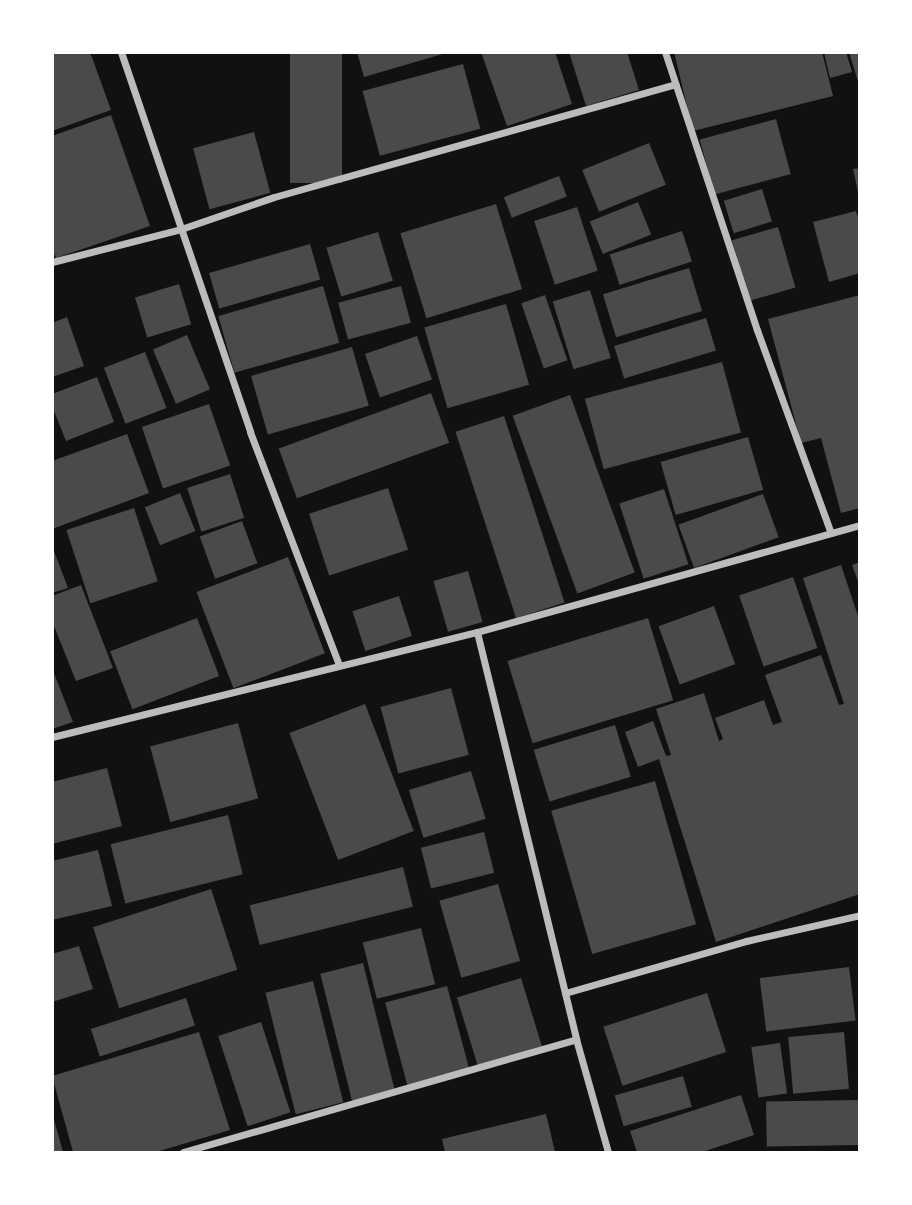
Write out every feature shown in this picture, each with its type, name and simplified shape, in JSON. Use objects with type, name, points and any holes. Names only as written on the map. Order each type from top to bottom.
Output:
[{"type":"street","points":[[121,52],[250,432],[339,665]]},
{"type":"street","points":[[665,52],[753,318],[831,533]]},
{"type":"street","points":[[52,262],[181,229],[274,197],[675,84]]},
{"type":"street","points":[[52,737],[477,632],[859,525]]},
{"type":"street","points":[[477,632],[576,1039],[608,1153]]},
{"type":"street","points":[[565,993],[746,941],[859,915]]},
{"type":"street","points":[[183,1153],[576,1039]]},
{"type":"building","points":[[52,52],[90,52],[111,110],[52,131]]},
{"type":"building","points":[[290,52],[342,52],[342,183],[290,183]]},
{"type":"building","points":[[357,52],[446,52],[446,53],[364,77]]},
{"type":"building","points":[[481,52],[555,52],[572,104],[507,126]]},
{"type":"building","points":[[569,52],[627,52],[639,90],[586,106]]},
{"type":"building","points":[[674,52],[822,52],[833,96],[693,131]]},
{"type":"building","points":[[824,52],[846,52],[852,72],[830,78]]},
{"type":"building","points":[[849,52],[860,52],[860,85],[859,85]]},
{"type":"building","points":[[463,64],[480,129],[380,156],[363,91]]},
{"type":"building","points":[[111,115],[150,226],[56,258],[52,249],[52,136]]},
{"type":"building","points":[[776,119],[791,174],[714,195],[700,139]]},
{"type":"building","points":[[254,132],[270,193],[209,209],[193,148]]},
{"type":"building","points":[[649,143],[666,185],[599,212],[582,170]]},
{"type":"building","points":[[860,168],[860,192],[858,192],[853,169]]},
{"type":"building","points":[[559,176],[567,197],[512,218],[504,197]]},
{"type":"building","points":[[762,189],[772,222],[734,233],[724,201]]},
{"type":"building","points":[[638,202],[651,234],[603,254],[590,221]]},
{"type":"building","points":[[496,204],[522,289],[426,318],[400,233]]},
{"type":"building","points":[[577,207],[598,271],[555,285],[534,221]]},
{"type":"building","points":[[856,211],[860,223],[860,273],[829,282],[813,222]]},
{"type":"building","points":[[778,227],[795,288],[749,301],[732,240]]},
{"type":"building","points":[[682,231],[692,261],[620,285],[610,254]]},
{"type":"building","points":[[378,232],[393,281],[341,297],[326,248]]},
{"type":"building","points":[[310,244],[320,280],[219,309],[209,273]]},
{"type":"building","points":[[689,268],[702,311],[616,337],[603,294]]},
{"type":"building","points":[[179,284],[191,324],[147,338],[135,297]]},
{"type":"building","points":[[323,286],[339,343],[234,373],[218,316]]},
{"type":"building","points":[[401,286],[411,323],[348,340],[338,303]]},
{"type":"building","points":[[590,290],[611,358],[573,369],[553,301]]},
{"type":"building","points":[[545,295],[567,360],[544,368],[521,303]]},
{"type":"building","points":[[860,295],[860,508],[841,513],[821,438],[801,443],[768,319]]},
{"type":"building","points":[[506,304],[529,385],[447,408],[424,327]]},
{"type":"building","points":[[67,317],[84,366],[52,377],[52,323]]},
{"type":"building","points":[[706,318],[716,351],[624,379],[614,346]]},
{"type":"building","points":[[187,335],[210,389],[176,404],[153,349]]},
{"type":"building","points":[[417,336],[432,379],[380,397],[365,354]]},
{"type":"building","points":[[352,347],[369,406],[268,435],[251,376]]},
{"type":"building","points":[[145,352],[167,408],[125,424],[104,368]]},
{"type":"building","points":[[722,362],[741,433],[604,469],[585,399]]},
{"type":"building","points":[[97,377],[114,422],[66,441],[52,406],[52,394]]},
{"type":"building","points":[[431,393],[449,443],[297,498],[279,448]]},
{"type":"building","points":[[570,395],[635,573],[577,593],[513,416]]},
{"type":"building","points":[[209,404],[230,465],[163,489],[142,427]]},
{"type":"building","points":[[504,416],[565,602],[516,618],[455,432]]},
{"type":"building","points":[[127,434],[149,493],[52,529],[52,461]]},
{"type":"building","points":[[748,437],[763,490],[676,515],[661,462]]},
{"type":"building","points":[[230,474],[244,518],[201,532],[187,488]]},
{"type":"building","points":[[388,488],[408,550],[329,575],[309,514]]},
{"type":"building","points":[[664,489],[688,564],[644,579],[619,504]]},
{"type":"building","points":[[180,493],[195,531],[160,545],[145,507]]},
{"type":"building","points":[[763,494],[779,537],[694,568],[678,525]]},
{"type":"building","points":[[134,508],[158,581],[90,603],[66,530]]},
{"type":"building","points":[[242,521],[257,563],[215,579],[200,536]]},
{"type":"building","points":[[52,546],[68,588],[52,593]]},
{"type":"building","points":[[288,557],[325,653],[233,688],[197,592]]},
{"type":"building","points":[[860,562],[860,584],[859,584],[852,565]]},
{"type":"building","points":[[841,565],[860,622],[860,894],[716,942],[659,759],[638,767],[625,732],[653,721],[666,756],[671,755],[656,709],[704,693],[719,741],[723,739],[715,718],[764,700],[773,725],[782,722],[765,675],[821,655],[839,705],[844,704],[803,578]]},
{"type":"building","points":[[468,571],[483,622],[448,632],[433,581]]},
{"type":"building","points":[[793,577],[817,648],[764,666],[739,596]]},
{"type":"building","points":[[81,585],[113,668],[76,681],[52,621],[52,596]]},
{"type":"building","points":[[399,596],[412,636],[365,651],[352,611]]},
{"type":"building","points":[[714,606],[735,664],[680,684],[659,626]]},
{"type":"building","points":[[197,618],[219,676],[132,709],[110,651]]},
{"type":"building","points":[[648,618],[673,700],[533,743],[507,661]]},
{"type":"building","points":[[52,668],[73,722],[52,729]]},
{"type":"building","points":[[451,688],[469,755],[398,774],[380,707]]},
{"type":"building","points":[[365,704],[414,831],[338,860],[289,733]]},
{"type":"building","points":[[238,723],[258,798],[170,822],[150,747]]},
{"type":"building","points":[[615,725],[631,777],[550,801],[534,750]]},
{"type":"building","points":[[107,768],[122,826],[52,844],[52,782]]},
{"type":"building","points":[[471,771],[486,819],[423,838],[409,790]]},
{"type":"building","points":[[655,781],[696,924],[592,954],[551,811]]},
{"type":"building","points":[[228,815],[243,874],[125,903],[111,844]]},
{"type":"building","points":[[484,832],[494,873],[431,888],[421,848]]},
{"type":"building","points":[[98,850],[112,906],[52,920],[52,861]]},
{"type":"building","points":[[403,867],[413,907],[260,945],[250,905]]},
{"type":"building","points":[[498,884],[520,961],[461,978],[439,901]]},
{"type":"building","points":[[211,889],[237,970],[119,1008],[93,927]]},
{"type":"building","points":[[421,928],[435,984],[377,999],[363,943]]},
{"type":"building","points":[[79,946],[93,989],[52,1002],[52,954]]},
{"type":"building","points":[[363,963],[395,1091],[352,1102],[320,974]]},
{"type":"building","points":[[849,967],[856,1021],[766,1032],[760,978]]},
{"type":"building","points":[[521,978],[542,1046],[478,1065],[457,998]]},
{"type":"building","points":[[313,981],[343,1102],[296,1114],[265,993]]},
{"type":"building","points":[[447,986],[470,1070],[408,1087],[385,1003]]},
{"type":"building","points":[[707,993],[726,1052],[622,1086],[603,1027]]},
{"type":"building","points":[[186,998],[195,1026],[100,1056],[91,1029]]},
{"type":"building","points":[[261,1022],[290,1112],[248,1126],[218,1036]]},
{"type":"building","points":[[199,1032],[230,1130],[156,1152],[73,1152],[52,1076]]},
{"type":"building","points":[[844,1032],[849,1089],[793,1094],[788,1037]]},
{"type":"building","points":[[780,1043],[787,1094],[758,1098],[751,1047]]},
{"type":"building","points":[[683,1076],[692,1107],[624,1126],[615,1096]]},
{"type":"building","points":[[741,1095],[754,1135],[702,1152],[637,1152],[630,1131]]},
{"type":"building","points":[[859,1100],[860,1145],[767,1147],[766,1102]]},
{"type":"building","points":[[546,1114],[555,1152],[445,1152],[442,1139]]},
{"type":"building","points":[[53,1116],[63,1152],[52,1152]]}]
